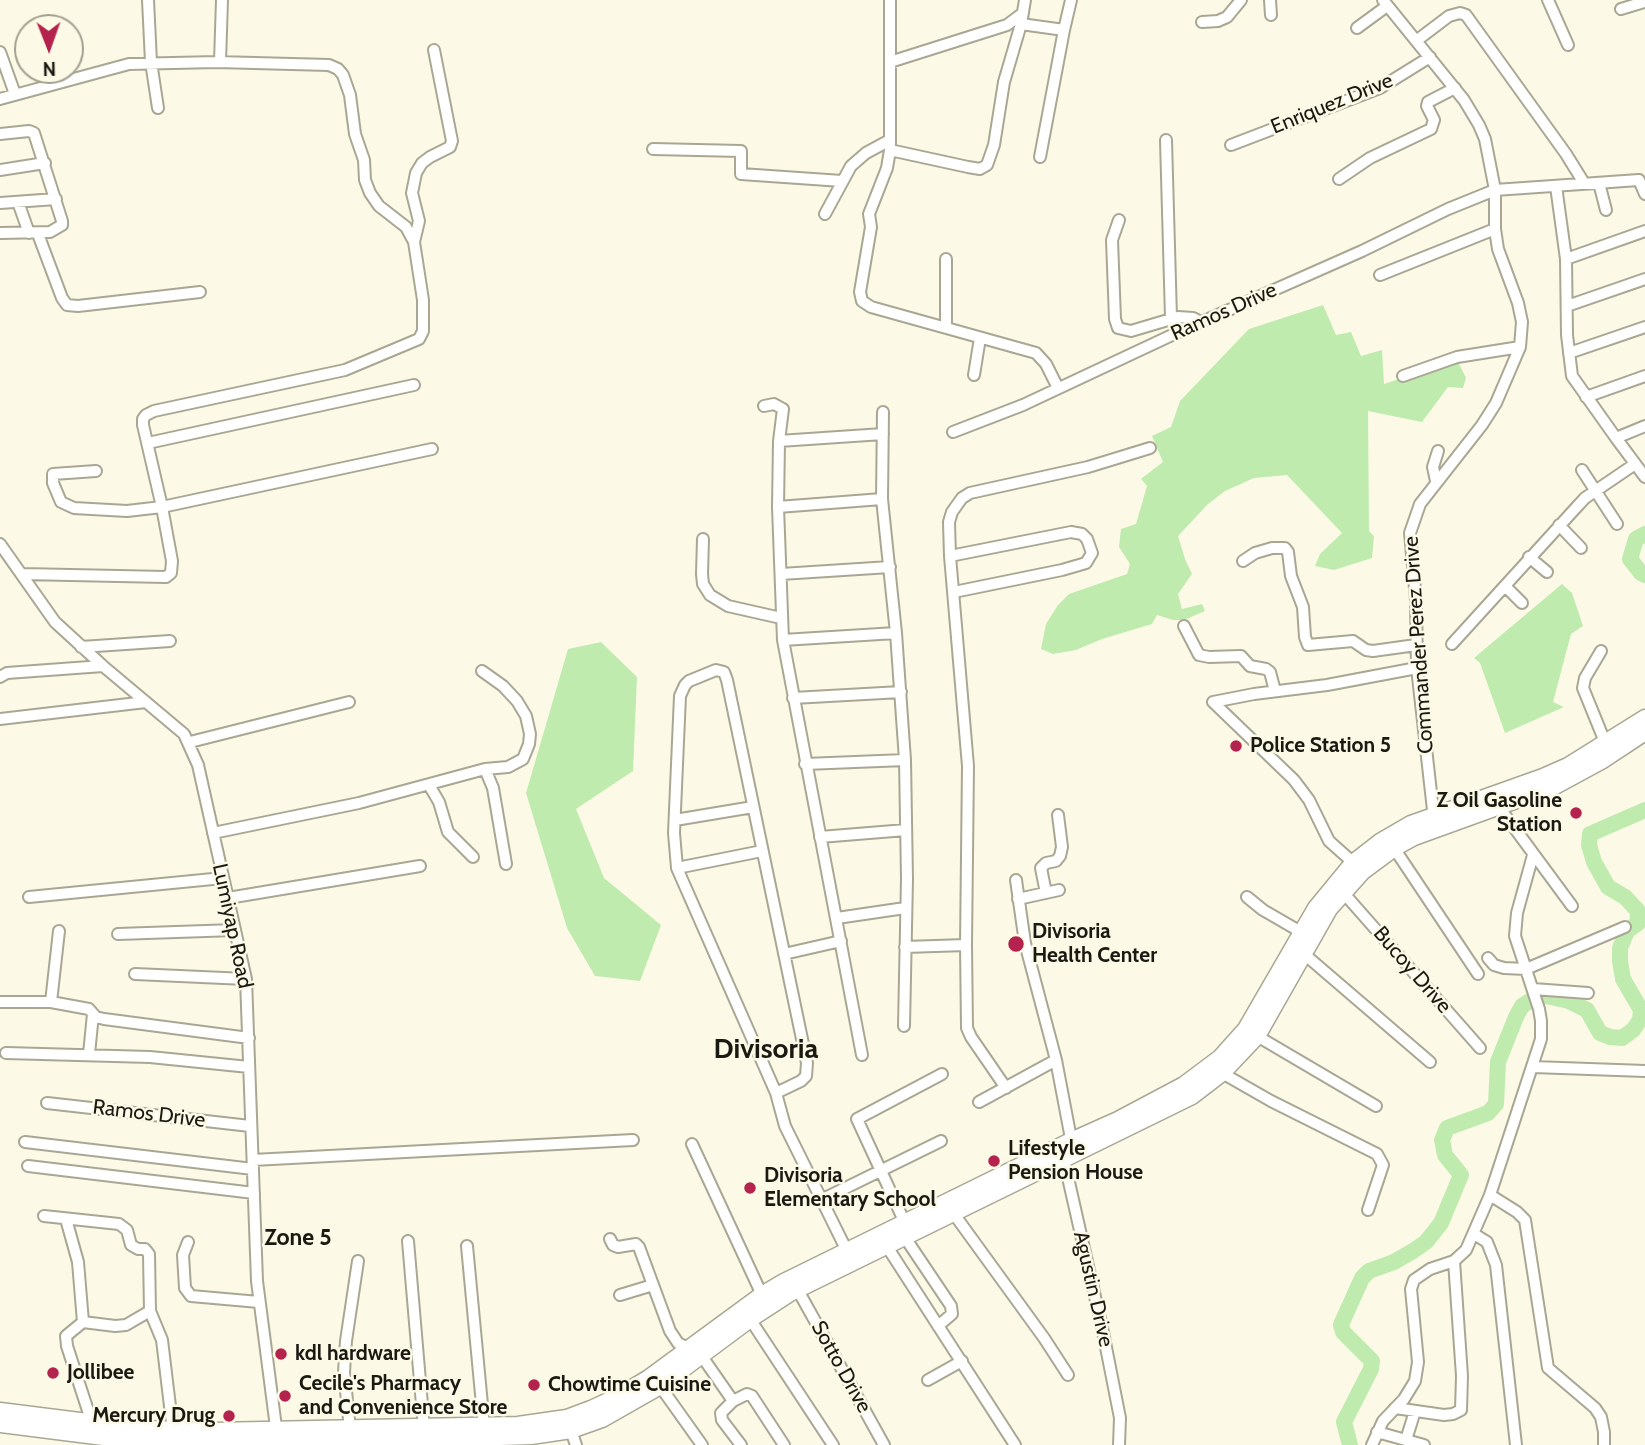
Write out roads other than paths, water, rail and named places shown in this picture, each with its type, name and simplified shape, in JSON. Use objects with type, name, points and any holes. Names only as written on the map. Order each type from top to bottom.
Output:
[{"type":"highway","points":[[1358,867],[1435,822],[1494,801],[1568,766],[1645,718]]},
{"type":"highway","points":[[1494,801],[1555,786],[1601,761],[1645,732]]},
{"type":"highway","points":[[850,1256],[886,1245],[904,1230],[954,1214],[1070,1152],[1161,1099],[1220,1058],[1246,1029],[1301,932],[1338,888],[1380,842],[1411,824],[1435,822]]},
{"type":"highway","points":[[0,1411],[92,1423],[143,1439],[173,1431],[277,1437],[296,1444],[531,1436],[571,1431],[618,1412],[660,1386],[762,1295],[794,1284],[1192,1096],[1222,1073],[1257,1036],[1338,888]]},
{"type":"highway","points":[[571,1431],[619,1396],[750,1319],[794,1284]]},
{"type":"highway","points":[[0,1424],[200,1445],[350,1429],[424,1428],[458,1437],[484,1426],[546,1423],[571,1431]]},
{"type":"street","points":[[148,0],[151,62],[158,108]]},
{"type":"street","points":[[220,62],[222,0]]},
{"type":"street","points":[[890,0],[890,145],[887,168],[869,214],[871,227],[860,297],[871,307],[1036,353],[1046,364],[1058,388]]},
{"type":"street","points":[[825,214],[842,181],[858,158],[890,145],[968,167],[980,169],[987,165],[992,154],[1001,113],[1004,82],[1025,0]]},
{"type":"street","points":[[1040,157],[1071,0]]},
{"type":"street","points":[[1202,22],[1218,21],[1227,17],[1241,0]]},
{"type":"street","points":[[1270,0],[1271,15]]},
{"type":"street","points":[[1548,0],[1568,45]]},
{"type":"street","points":[[1621,9],[1644,2]]},
{"type":"street","points":[[1357,27],[1385,3]]},
{"type":"street","name":"Commander Perez Drive","points":[[1385,3],[1465,100],[1482,132],[1495,190],[1498,249],[1520,312],[1522,331],[1520,347],[1496,403],[1420,504],[1410,533],[1416,600],[1417,668],[1435,822]]},
{"type":"street","points":[[1416,41],[1449,16],[1461,13],[1466,15],[1584,183]]},
{"type":"street","points":[[890,62],[1022,19],[1064,30]]},
{"type":"street","points":[[414,242],[419,221],[412,193],[416,173],[422,163],[450,147],[452,142],[434,50]]},
{"type":"street","points":[[0,52],[15,94]]},
{"type":"street","name":"Enriquez Drive","points":[[1231,145],[1380,88],[1430,57]]},
{"type":"street","points":[[0,99],[129,64],[151,62],[329,65],[338,69],[350,95],[355,134],[364,160],[365,180],[379,206],[406,227],[414,242],[423,300],[423,331],[419,339],[345,370],[154,411],[143,419],[170,541],[171,573],[166,577],[23,574]]},
{"type":"street","points":[[1339,179],[1370,158],[1432,129],[1434,120],[1427,106],[1428,102],[1455,88]]},
{"type":"street","points":[[0,134],[29,131],[34,133],[62,221],[62,225],[50,232],[0,233]]},
{"type":"street","points":[[1166,140],[1171,317]]},
{"type":"street","points":[[653,149],[741,151],[741,174],[842,181]]},
{"type":"street","points":[[0,170],[45,163]]},
{"type":"street","points":[[1642,180],[1645,194]]},
{"type":"street","name":"Ramos Drive","points":[[953,432],[1023,405],[1448,209],[1495,190],[1642,180]]},
{"type":"street","points":[[1599,183],[1606,210]]},
{"type":"street","points":[[1556,186],[1566,258],[1572,376],[1645,477]]},
{"type":"street","points":[[0,203],[56,199]]},
{"type":"street","points":[[18,202],[62,298],[68,305],[200,292]]},
{"type":"street","points":[[1119,220],[1112,240],[1116,325],[1121,330],[1130,331],[1171,317],[1185,317],[1201,322]]},
{"type":"street","points":[[1380,275],[1495,229]]},
{"type":"street","points":[[1566,258],[1645,232]]},
{"type":"street","points":[[946,259],[946,327]]},
{"type":"street","points":[[1567,306],[1645,279]]},
{"type":"street","points":[[1569,353],[1645,327]]},
{"type":"street","points":[[974,375],[980,338]]},
{"type":"street","points":[[1403,376],[1457,357],[1520,347]]},
{"type":"street","points":[[1586,397],[1645,376]]},
{"type":"street","points":[[148,443],[414,385]]},
{"type":"street","points":[[764,406],[774,404],[783,408],[779,440],[778,507],[783,640],[862,1055]]},
{"type":"street","points":[[883,412],[883,499],[905,760],[904,1026]]},
{"type":"street","points":[[1616,439],[1645,426]]},
{"type":"street","points":[[779,440],[883,434]]},
{"type":"street","points":[[1006,1088],[967,1027],[968,766],[949,522],[962,498],[970,494],[1088,467],[1150,448]]},
{"type":"street","points":[[96,471],[54,474],[53,483],[61,502],[74,508],[127,511],[162,507],[432,449]]},
{"type":"street","points":[[1436,481],[1433,467],[1438,452]]},
{"type":"street","points":[[1452,644],[1559,525],[1595,491],[1635,464]]},
{"type":"street","points":[[1582,470],[1617,524]]},
{"type":"street","points":[[778,507],[883,499]]},
{"type":"street","points":[[1559,525],[1581,548]]},
{"type":"street","points":[[950,556],[1071,532],[1082,534],[1092,553],[1086,562],[1062,570],[954,592]]},
{"type":"street","points":[[703,539],[703,584],[710,594],[728,606],[781,618]]},
{"type":"street","name":"Lumiyap Road","points":[[0,544],[55,622],[103,666],[171,721],[190,742],[198,765],[246,979],[259,1302],[277,1437]]},
{"type":"street","points":[[1243,561],[1272,548],[1284,548],[1288,552],[1291,576],[1303,607],[1308,645],[1353,641],[1366,650],[1373,651],[1416,645]]},
{"type":"street","points":[[1529,557],[1546,572]]},
{"type":"street","points":[[781,573],[890,567]]},
{"type":"street","points":[[1505,586],[1522,603]]},
{"type":"street","points":[[1184,626],[1199,655],[1241,656],[1250,666],[1270,672],[1275,691]]},
{"type":"street","points":[[783,640],[896,633]]},
{"type":"street","points":[[81,647],[170,641]]},
{"type":"street","points":[[1601,651],[1585,678],[1583,688],[1605,742]]},
{"type":"street","points":[[0,677],[13,673],[103,666]]},
{"type":"street","points":[[1358,867],[1329,841],[1309,800],[1294,780],[1213,702],[1417,668]]},
{"type":"street","points":[[776,1093],[801,1081],[807,1070],[727,680],[724,672],[716,670],[689,681],[680,696],[675,820],[677,868],[776,1093],[785,1126],[850,1256]]},
{"type":"street","points":[[213,833],[359,803],[485,769],[508,767],[523,759],[530,734],[526,716],[503,686],[482,671]]},
{"type":"street","points":[[793,698],[901,692]]},
{"type":"street","points":[[0,719],[146,702]]},
{"type":"street","points":[[190,742],[349,702]]},
{"type":"street","points":[[805,764],[905,760]]},
{"type":"street","points":[[485,769],[492,788],[506,864]]},
{"type":"street","points":[[429,785],[439,802],[448,832],[473,857]]},
{"type":"street","points":[[1494,801],[1572,905]]},
{"type":"street","points":[[675,820],[753,807]]},
{"type":"street","points":[[1046,892],[1041,868],[1046,863],[1056,861],[1062,847],[1058,815]]},
{"type":"street","points":[[820,837],[906,830]]},
{"type":"street","points":[[1394,848],[1479,974]]},
{"type":"street","points":[[677,868],[762,851]]},
{"type":"street","points":[[1372,1445],[1377,1432],[1415,1381],[1418,1362],[1411,1289],[1414,1280],[1430,1269],[1454,1261],[1466,1250],[1490,1195],[1541,1039],[1542,1021],[1517,948],[1515,931],[1517,913],[1533,855]]},
{"type":"street","points":[[228,898],[419,866]]},
{"type":"street","points":[[29,897],[223,878]]},
{"type":"street","name":"Agustin Drive","points":[[1016,880],[1026,943],[1056,1060],[1070,1152],[1120,1418],[1119,1445]]},
{"type":"street","name":"Bucoy Drive","points":[[1338,888],[1480,1048]]},
{"type":"street","points":[[1018,899],[1059,890]]},
{"type":"street","points":[[1247,897],[1301,932]]},
{"type":"street","points":[[837,918],[905,908]]},
{"type":"street","points":[[1488,958],[1494,965],[1504,968],[1526,968],[1625,927]]},
{"type":"street","points":[[51,1002],[59,930]]},
{"type":"street","points":[[118,933],[235,930]]},
{"type":"street","points":[[784,954],[841,940]]},
{"type":"street","points":[[905,947],[966,945]]},
{"type":"street","points":[[1303,953],[1430,1062]]},
{"type":"street","points":[[135,974],[246,979]]},
{"type":"street","points":[[1534,993],[1588,993]]},
{"type":"street","points":[[0,1002],[51,1002],[89,1009],[104,1019],[249,1038]]},
{"type":"street","points":[[89,1054],[93,1014]]},
{"type":"street","points":[[1257,1036],[1376,1106]]},
{"type":"street","points":[[6,1053],[150,1057],[249,1067]]},
{"type":"street","points":[[979,1102],[1056,1060]]},
{"type":"street","points":[[1533,1067],[1645,1071]]},
{"type":"street","points":[[1222,1073],[1271,1101],[1377,1154],[1383,1165],[1368,1210]]},
{"type":"street","points":[[938,1326],[951,1314],[951,1306],[904,1230],[857,1119],[942,1074]]},
{"type":"street","name":"Ramos Drive","points":[[47,1103],[250,1126]]},
{"type":"street","points":[[25,1142],[253,1165],[633,1140]]},
{"type":"street","points":[[823,1199],[941,1142]]},
{"type":"street","points":[[692,1144],[762,1295]]},
{"type":"street","points":[[28,1166],[254,1193]]},
{"type":"street","points":[[1490,1195],[1525,1220],[1548,1368],[1595,1408],[1601,1417],[1604,1445]]},
{"type":"street","points":[[954,1214],[1044,1338],[1068,1376]]},
{"type":"street","points":[[44,1216],[119,1224],[127,1230],[131,1245],[148,1251],[151,1259],[150,1311],[162,1339],[173,1431]]},
{"type":"street","points":[[66,1219],[78,1262],[83,1322]]},
{"type":"street","points":[[1474,1234],[1487,1242],[1496,1265],[1516,1445]]},
{"type":"street","points":[[610,1239],[613,1245],[618,1247],[636,1244],[639,1247],[670,1331],[678,1343],[695,1352],[733,1401]]},
{"type":"street","points":[[408,1241],[424,1428]]},
{"type":"street","points":[[188,1242],[183,1255],[185,1288],[191,1296],[259,1302]]},
{"type":"street","points":[[886,1245],[1015,1445]]},
{"type":"street","points":[[467,1246],[484,1426]]},
{"type":"street","points":[[350,1429],[344,1372],[358,1261]]},
{"type":"street","points":[[1395,1408],[1453,1414],[1458,1412],[1462,1405],[1454,1261]]},
{"type":"street","name":"Sotto Drive","points":[[794,1284],[884,1445]]},
{"type":"street","points":[[620,1295],[653,1285]]},
{"type":"street","points":[[92,1423],[66,1340],[69,1333],[83,1322],[126,1325],[150,1311]]},
{"type":"street","points":[[750,1319],[833,1445]]},
{"type":"street","points":[[928,1380],[962,1361]]},
{"type":"street","points":[[660,1386],[702,1445]]},
{"type":"street","points":[[741,1445],[721,1416],[723,1409],[743,1395],[752,1396],[784,1445]]},
{"type":"street","points":[[1406,1440],[1415,1411]]},
{"type":"street","points":[[1377,1432],[1424,1445]]},
{"type":"waterway","points":[[1645,534],[1636,539],[1630,559],[1645,575]]},
{"type":"waterway","points":[[1350,1445],[1344,1422],[1371,1369],[1372,1361],[1343,1332],[1341,1325],[1362,1278],[1369,1271],[1394,1262],[1426,1242],[1441,1223],[1461,1175],[1445,1155],[1442,1140],[1447,1128],[1488,1113],[1496,1104],[1498,1062],[1522,1006],[1533,999],[1546,996],[1569,1001],[1587,1010],[1600,1033],[1610,1037],[1622,1038],[1633,1030],[1640,1020],[1641,1010],[1623,979],[1620,961],[1620,948],[1627,931],[1638,923],[1638,911],[1625,897],[1608,887],[1594,862],[1589,845],[1590,834],[1645,810]]},
{"type":"place","name":"Police Station 5","points":[[1236,746]]},
{"type":"place","name":"Z Oil Gasoline Station","points":[[1576,813]]},
{"type":"place","name":"Divisoria Health Center","points":[[1016,944]]},
{"type":"place","name":"Lifestyle Pension House","points":[[994,1161]]},
{"type":"place","name":"Divisoria Elementary School","points":[[750,1188]]},
{"type":"place","name":"kdl hardware","points":[[281,1354]]},
{"type":"place","name":"Jollibee","points":[[53,1373]]},
{"type":"place","name":"Chowtime Cuisine","points":[[534,1385]]},
{"type":"place","name":"Cecile's Pharmacy and Convenience Store","points":[[285,1396]]},
{"type":"place","name":"Mercury Drug","points":[[229,1416]]},
{"type":"district","name":"Divisoria","points":[[766,1050]]},
{"type":"district","name":"Zone 5","points":[[298,1238]]}]
